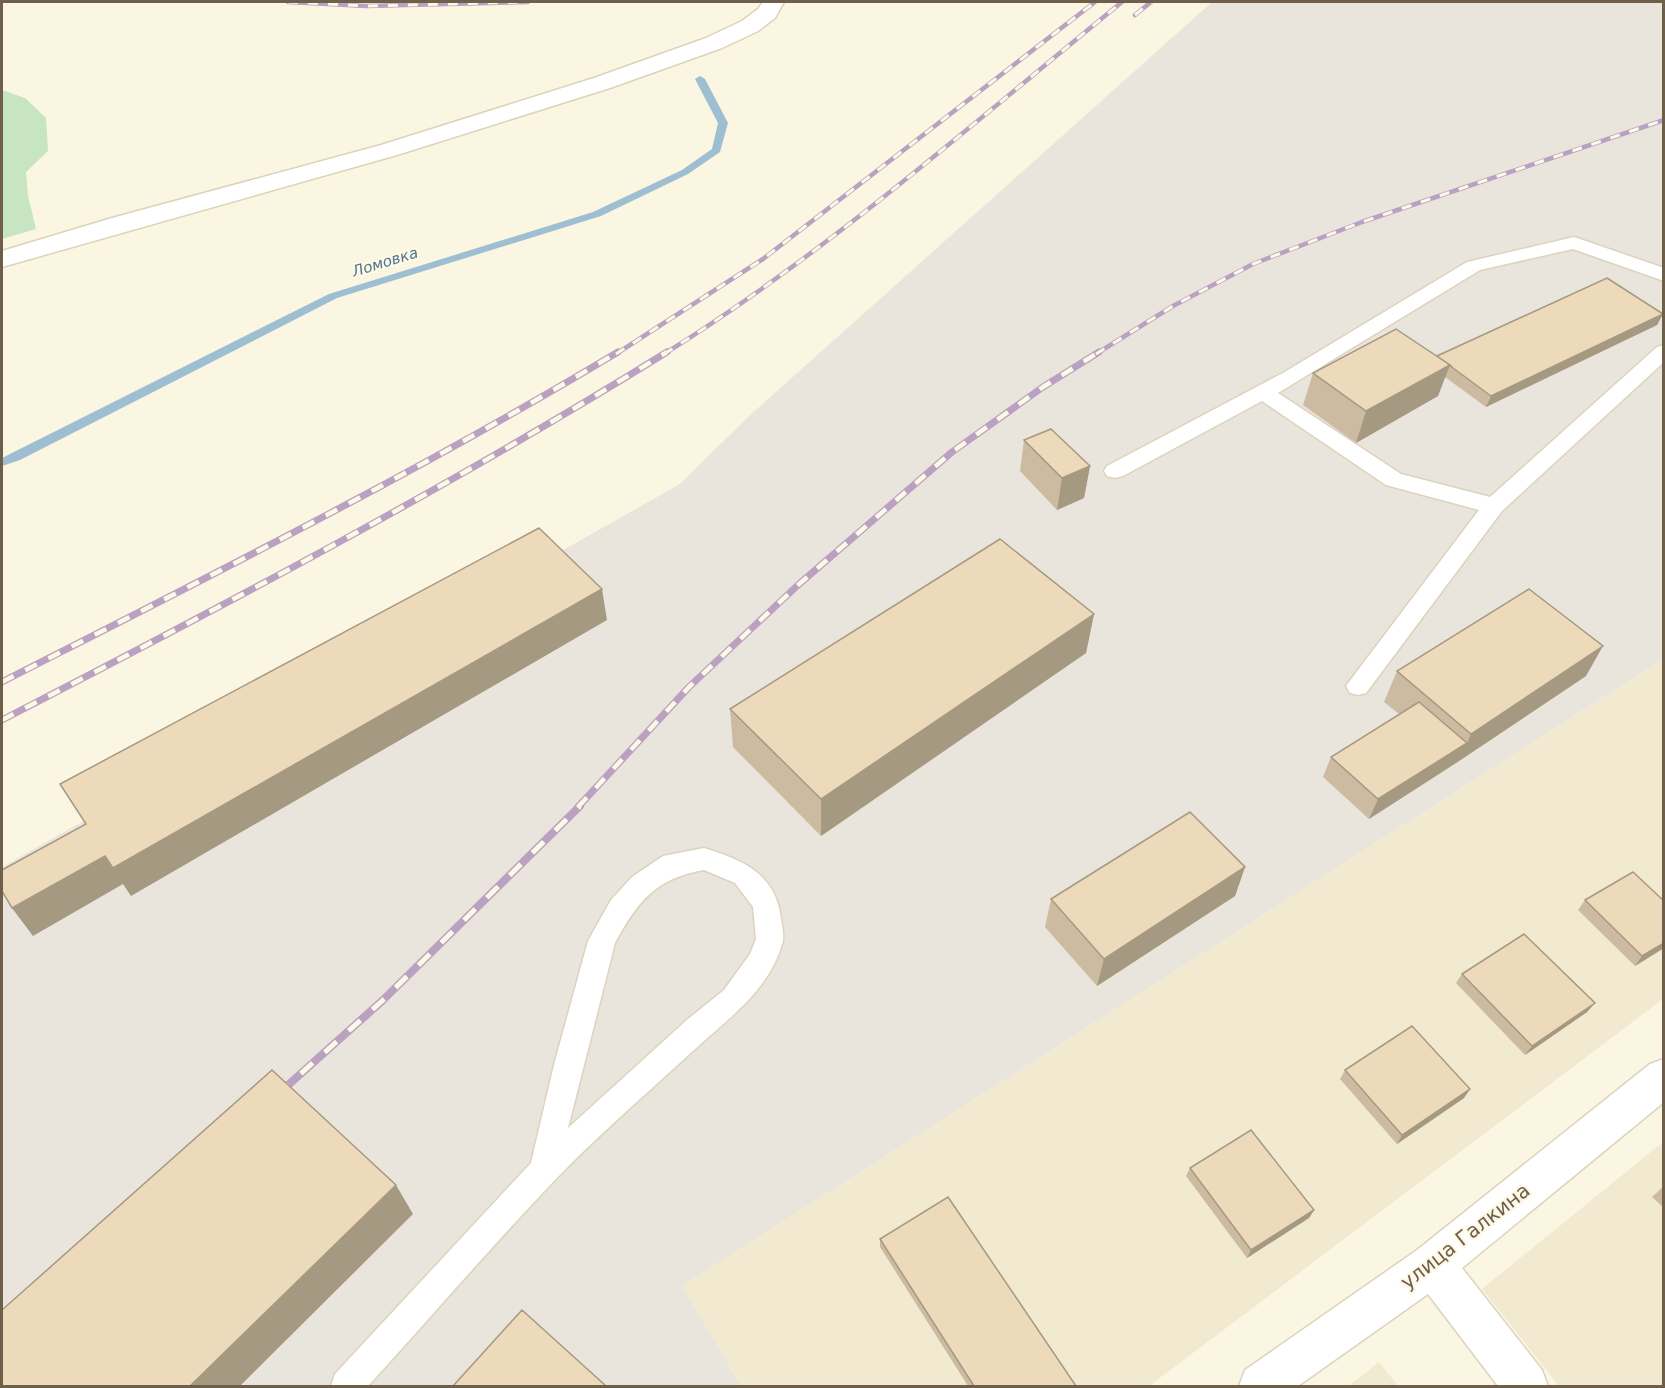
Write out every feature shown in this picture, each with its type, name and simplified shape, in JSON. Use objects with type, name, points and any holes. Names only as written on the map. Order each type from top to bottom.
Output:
[{"type":"street","points":[[2,259],[121,223],[389,150],[602,83],[714,43],[750,26],[767,13],[773,2]]},
{"type":"street","name":"улица Галкина","points":[[1261,1386],[1432,1265],[1664,1077]]},
{"type":"street","points":[[1432,1265],[1526,1386]]},
{"type":"lane","points":[[1115,471],[1263,392],[1474,266],[1574,243],[1664,275]]},
{"type":"lane","points":[[1358,686],[1494,506],[1664,351]]},
{"type":"lane","points":[[1263,392],[1394,480],[1494,506]]},
{"type":"lane","points":[[347,1386],[544,1170],[698,1028],[734,999],[760,962],[770,939],[766,903],[744,875],[727,866],[704,859],[672,864],[641,885],[620,908],[599,950],[568,1065],[544,1170]]},
{"type":"shaded area","points":[[1212,2],[1663,2],[1663,659],[682,1286],[741,1386],[2,1386],[2,867],[680,484],[748,417]]},
{"type":"shaded area","points":[[1663,659],[1663,999],[1149,1386],[741,1386],[682,1286]]},
{"type":"shaded area","points":[[1663,1142],[1663,1386],[1559,1386],[1482,1289]]},
{"type":"shaded area","points":[[1379,1362],[1398,1386],[1349,1386]]},
{"type":"green space","points":[[2,90],[25,98],[46,118],[48,151],[26,172],[28,196],[36,229],[2,239]]},
{"type":"building","points":[[1607,278],[1663,314],[1491,396],[1437,356]]},
{"type":"building","points":[[1396,329],[1450,365],[1366,411],[1313,373]]},
{"type":"building","points":[[1051,429],[1090,466],[1062,478],[1024,440]]},
{"type":"building","points":[[539,528],[602,589],[113,868],[105,856],[12,908],[2,891],[2,870],[86,824],[60,784]]},
{"type":"building","points":[[1000,539],[1094,614],[821,799],[730,709]]},
{"type":"building","points":[[1529,589],[1603,646],[1471,734],[1397,671]]},
{"type":"building","points":[[1419,702],[1467,743],[1378,799],[1331,757]]},
{"type":"building","points":[[1190,812],[1245,867],[1104,959],[1051,899]]},
{"type":"building","points":[[1633,872],[1664,901],[1664,943],[1642,956],[1585,900]]},
{"type":"building","points":[[1524,934],[1595,1003],[1532,1046],[1462,974]]},
{"type":"building","points":[[1412,1026],[1470,1089],[1402,1135],[1345,1070]]},
{"type":"building","points":[[272,1070],[396,1185],[190,1386],[2,1386],[2,1310]]},
{"type":"building","points":[[1251,1130],[1314,1210],[1251,1250],[1190,1168]]},
{"type":"building","points":[[948,1197],[1076,1386],[974,1386],[880,1239]]},
{"type":"building","points":[[522,1310],[606,1386],[453,1386]]},
{"type":"waterway","name":"Ломовка","points":[[2,462],[16,457],[333,296],[597,214],[685,172],[717,150],[723,123],[700,79]]},
{"type":"railway","points":[[288,2],[366,6],[528,2]]},
{"type":"railway","points":[[616,354],[763,259],[1095,2]]},
{"type":"railway","points":[[664,354],[725,315],[842,230],[1122,2]]},
{"type":"railway","points":[[1135,15],[1151,2]]},
{"type":"railway","points":[[1096,354],[1173,306],[1253,264],[1362,222],[1664,120]]},
{"type":"railway","points":[[2,682],[236,563],[390,481],[618,352]]},
{"type":"railway","points":[[2,720],[338,543],[504,450],[667,352]]},
{"type":"railway","points":[[578,807],[689,687],[798,585],[952,452],[1043,387],[1099,352]]},
{"type":"railway","points":[[277,1095],[382,1001],[580,806]]}]
